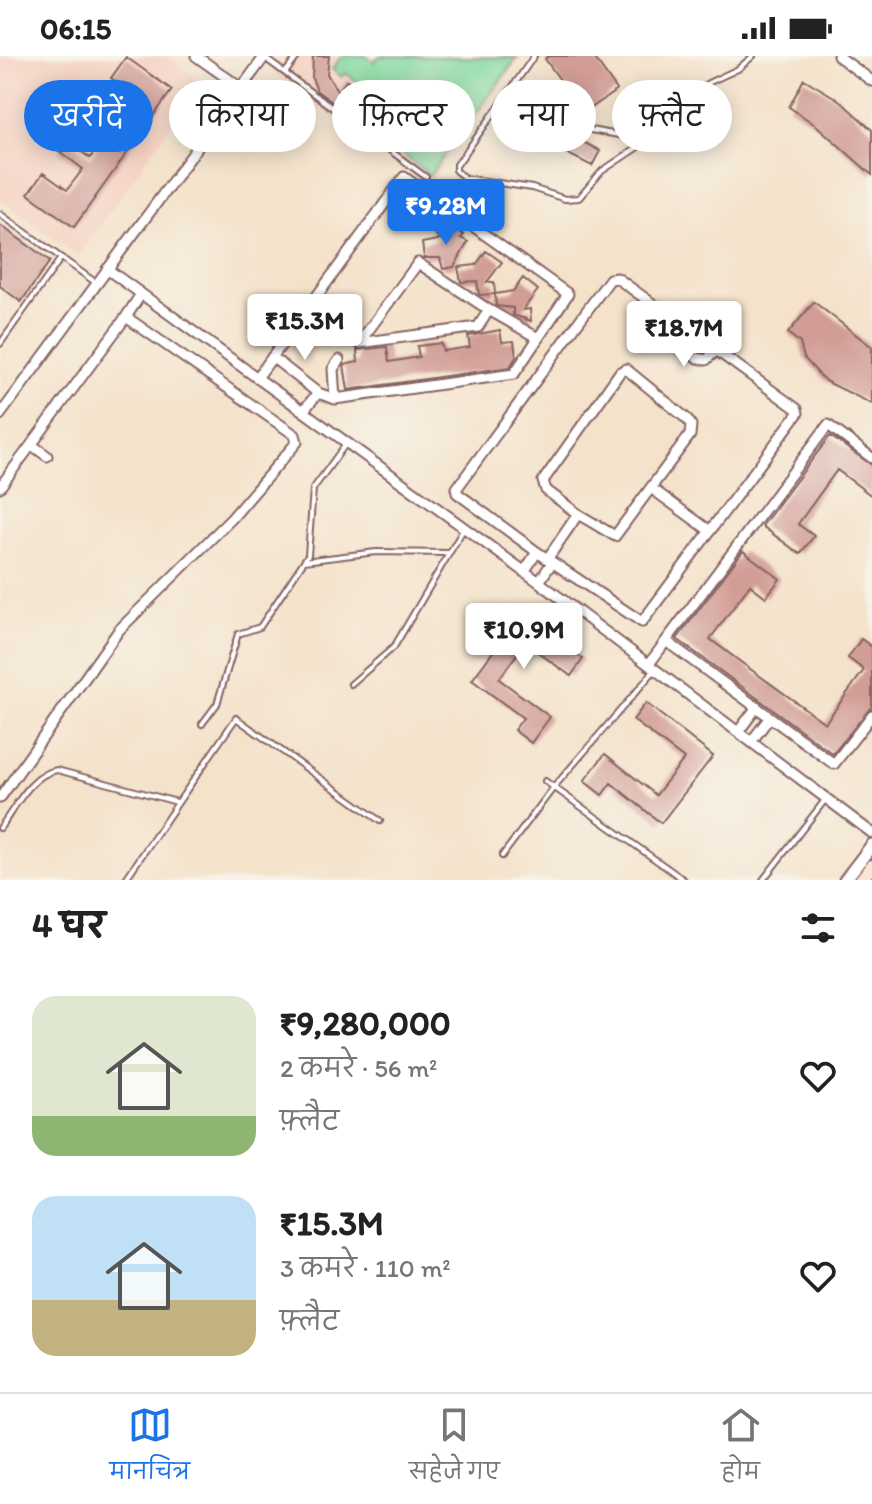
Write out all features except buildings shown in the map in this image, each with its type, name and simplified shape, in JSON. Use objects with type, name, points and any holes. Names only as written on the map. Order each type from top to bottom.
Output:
[{"type":"main road","points":[[861,880],[872,866]]},
{"type":"street","points":[[196,56],[230,80]]},
{"type":"street","points":[[838,56],[872,81]]},
{"type":"street","points":[[247,80],[264,57]]},
{"type":"street","points":[[0,415],[194,152]]},
{"type":"street","points":[[257,378],[272,357],[404,177],[568,294],[514,374],[335,399],[318,393],[272,357]]},
{"type":"street","points":[[359,343],[418,263],[538,338]]},
{"type":"street","points":[[107,269],[539,582],[872,833]]},
{"type":"street","points":[[617,278],[690,330],[795,407],[798,413],[640,623],[550,562],[457,493],[457,488],[608,280],[617,278]]},
{"type":"street","points":[[0,487],[141,294]]},
{"type":"street","points":[[308,308],[359,343],[478,327],[489,310]]},
{"type":"street","points":[[0,798],[119,630],[232,518],[296,446],[295,435],[126,317]]},
{"type":"street","points":[[690,330],[685,346],[697,358],[706,360],[717,350]]},
{"type":"street","points":[[335,399],[333,369],[339,360]]},
{"type":"street","points":[[626,369],[691,425],[690,435],[615,536],[578,514],[546,490],[543,481],[620,372],[626,369]]},
{"type":"street","points":[[303,411],[318,393]]},
{"type":"street","points":[[652,667],[666,641],[828,425],[872,458]]},
{"type":"street","points":[[32,445],[47,456]]},
{"type":"street","points":[[651,488],[710,531]]},
{"type":"street","points":[[539,582],[578,514]]},
{"type":"street","points":[[524,572],[537,552]]},
{"type":"street","points":[[666,641],[834,764],[872,715]]},
{"type":"street","points":[[738,732],[757,707]]},
{"type":"street","points":[[751,742],[770,717]]},
{"type":"street","points":[[845,880],[872,845]]},
{"type":"lane","points":[[285,73],[298,56]]},
{"type":"lane","points":[[517,80],[534,56]]},
{"type":"lane","points":[[714,80],[738,69],[753,56]]},
{"type":"lane","points":[[264,57],[426,177]]},
{"type":"lane","points":[[491,117],[456,166],[456,171],[465,178],[532,188],[572,200],[585,193],[602,171],[630,152]]},
{"type":"lane","points":[[0,214],[97,284]]},
{"type":"lane","points":[[0,344],[61,258]]},
{"type":"lane","points":[[202,724],[217,704],[238,634],[260,627],[308,555],[313,489],[347,443]]},
{"type":"lane","points":[[351,684],[394,647],[464,528]]},
{"type":"lane","points":[[304,561],[376,552],[450,553]]},
{"type":"lane","points":[[502,856],[652,667]]},
{"type":"lane","points":[[125,880],[236,718],[380,821]]},
{"type":"lane","points":[[0,828],[38,777],[57,770],[177,802]]},
{"type":"lane","points":[[545,781],[684,880]]},
{"type":"lane","points":[[763,880],[827,799]]},
{"type":"shaded area","points":[[0,56],[165,56],[199,80],[169,80],[169,128],[153,151],[153,80],[24,80],[24,152],[152,152],[78,256],[0,199]]},
{"type":"shaded area","points":[[287,56],[523,56],[505,80],[491,80],[491,99],[475,121],[475,80],[332,80],[332,117],[316,105],[316,80],[283,80],[275,74]]},
{"type":"shaded area","points":[[379,152],[452,152],[426,187]]},
{"type":"green space","points":[[342,56],[366,56],[374,62],[379,56],[517,58],[501,80],[491,80],[491,93],[475,114],[475,80],[355,80],[346,73],[342,77],[332,69]]},
{"type":"green space","points":[[400,152],[447,152],[430,175]]}]
